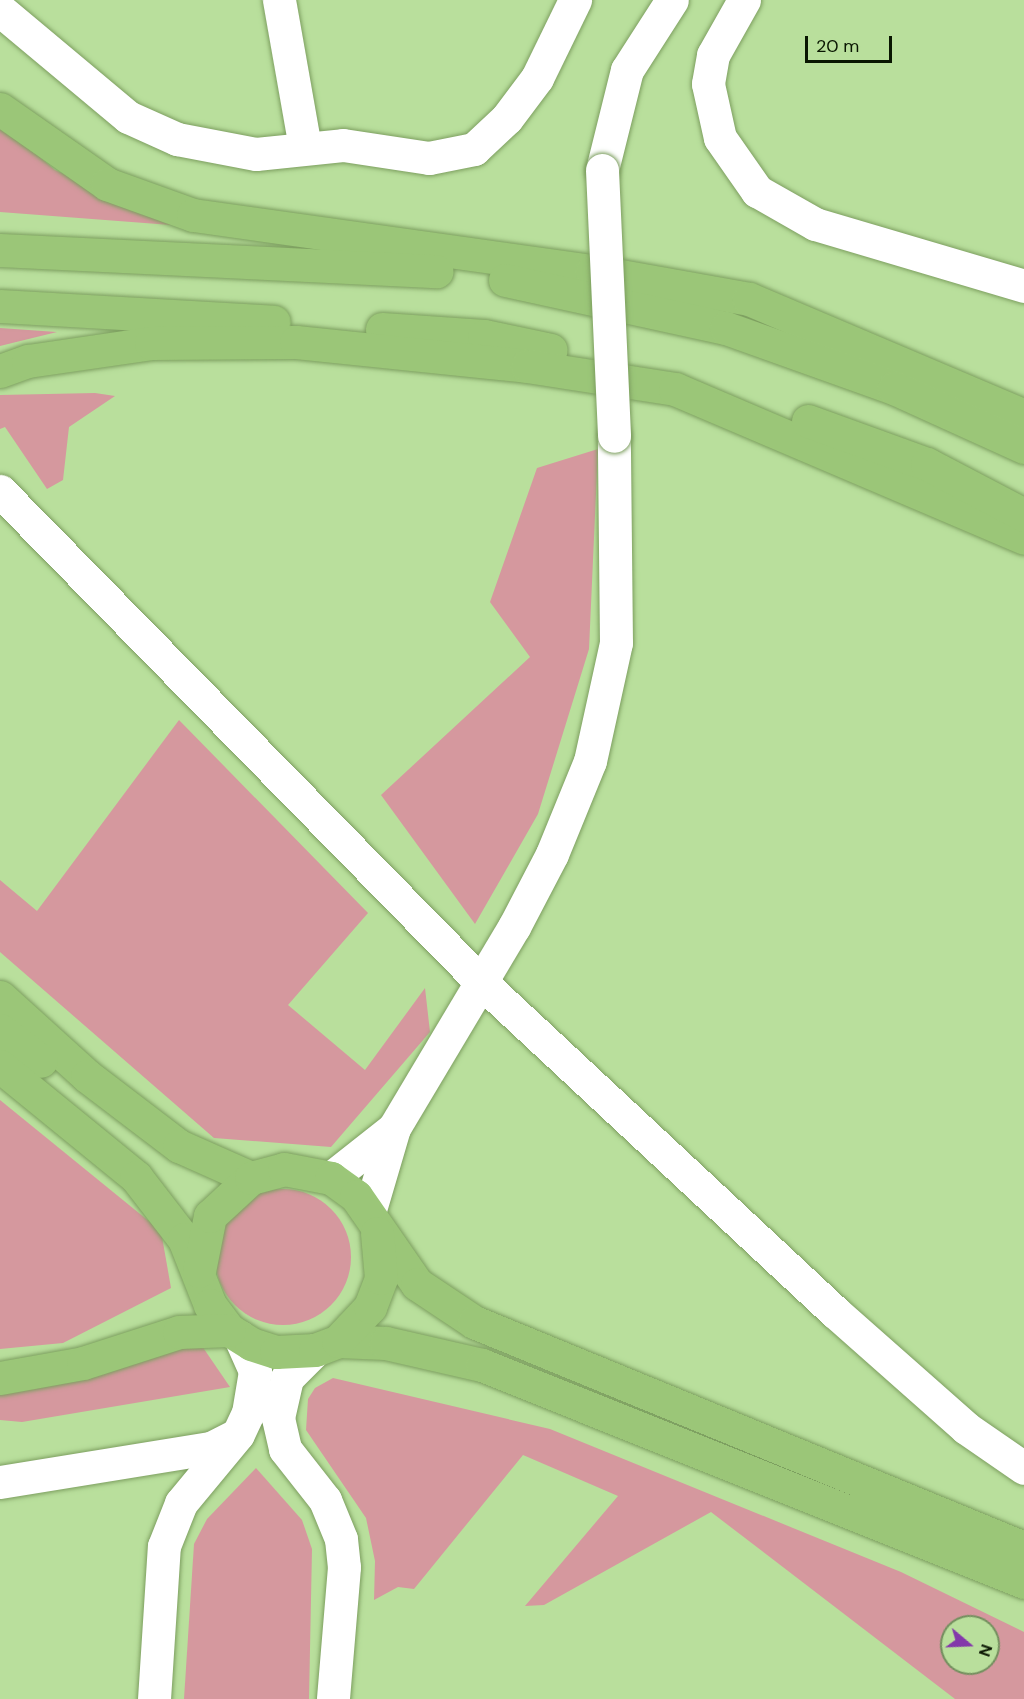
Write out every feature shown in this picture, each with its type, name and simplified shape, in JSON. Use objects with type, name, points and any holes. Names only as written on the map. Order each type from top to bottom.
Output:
[{"type":"highway","points":[[0,109],[107,184],[193,215],[592,271],[749,299],[1024,416]]},
{"type":"highway","points":[[0,250],[402,267],[519,281],[726,328],[894,388],[1024,447]]},
{"type":"highway","points":[[0,306],[496,338],[699,381],[927,464],[1024,515]]},
{"type":"highway","points":[[0,371],[28,361],[151,343],[297,342],[527,366],[675,389],[1024,538]]},
{"type":"highway","points":[[0,997],[87,1076],[179,1146]]},
{"type":"highway","points":[[0,1030],[135,1129],[251,1178]]},
{"type":"highway","points":[[0,1066],[136,1177],[173,1221],[199,1271],[210,1305],[235,1333],[276,1352],[327,1345],[412,1347],[482,1365],[1024,1582]]},
{"type":"highway","points":[[199,1271],[210,1216],[251,1178],[284,1169],[331,1178],[371,1215],[417,1284],[474,1322],[1024,1548]]},
{"type":"highway","points":[[327,1345],[370,1308],[381,1278],[382,1247],[371,1215]]},
{"type":"highway","points":[[0,1378],[83,1363],[179,1332],[235,1333]]},
{"type":"street","points":[[279,0],[304,148]]},
{"type":"street","points":[[0,10],[138,121],[177,139],[222,150],[256,154],[343,145],[429,158],[474,149],[537,78],[575,0]]},
{"type":"street","points":[[639,47],[643,0]]},
{"type":"street","points":[[371,1215],[394,1128],[514,927],[579,794],[610,684],[616,643],[614,436],[602,170],[616,98],[639,47],[672,0]]},
{"type":"street","points":[[744,0],[713,55],[708,84],[720,138],[756,191],[815,224],[1024,286]]},
{"type":"street","points":[[0,491],[480,981],[835,1312],[988,1444],[1024,1468]]},
{"type":"street","points":[[331,1178],[394,1128]]},
{"type":"street","points":[[154,1699],[159,1578],[170,1522],[181,1503],[238,1434],[255,1371],[235,1333]]},
{"type":"street","points":[[327,1345],[287,1378],[278,1418],[285,1449],[325,1500],[341,1539],[344,1566],[333,1699]]},
{"type":"street","points":[[0,1482],[211,1448],[238,1434]]},
{"type":"street","points":[[988,1444],[1024,1446]]},
{"type":"street","points":[[145,1459],[177,1480],[181,1503]]},
{"type":"shaded area","points":[[0,123],[55,170],[184,226],[0,212]]},
{"type":"shaded area","points":[[0,328],[57,332],[0,346]]},
{"type":"shaded area","points":[[95,393],[115,396],[69,427],[63,480],[47,489],[5,427],[0,429],[0,395]]},
{"type":"shaded area","points":[[598,449],[589,649],[538,814],[475,924],[381,795],[530,657],[490,602],[537,468]]},
{"type":"shaded area","points":[[179,720],[368,913],[288,1005],[365,1070],[425,988],[430,1032],[331,1147],[214,1138],[0,952],[0,880],[37,911]]},
{"type":"shaded area","points":[[0,1100],[161,1231],[171,1288],[63,1343],[0,1349]]},
{"type":"shaded area","points":[[283,1189],[309,1194],[331,1209],[346,1231],[351,1257],[346,1283],[331,1305],[309,1320],[283,1325],[257,1320],[235,1305],[220,1283],[215,1257],[220,1231],[235,1209],[257,1194]]},
{"type":"shaded area","points":[[175,1340],[202,1346],[230,1387],[22,1422],[0,1420],[0,1380]]},
{"type":"shaded area","points":[[333,1378],[550,1429],[901,1572],[989,1615],[940,1615],[940,1675],[1000,1675],[1000,1620],[1024,1632],[1024,1699],[955,1699],[711,1512],[544,1605],[525,1606],[618,1496],[523,1455],[414,1589],[398,1587],[374,1600],[375,1561],[366,1518],[306,1430],[308,1399],[315,1388]]},
{"type":"shaded area","points":[[256,1468],[302,1520],[312,1549],[309,1699],[184,1699],[194,1544],[207,1519]]}]
